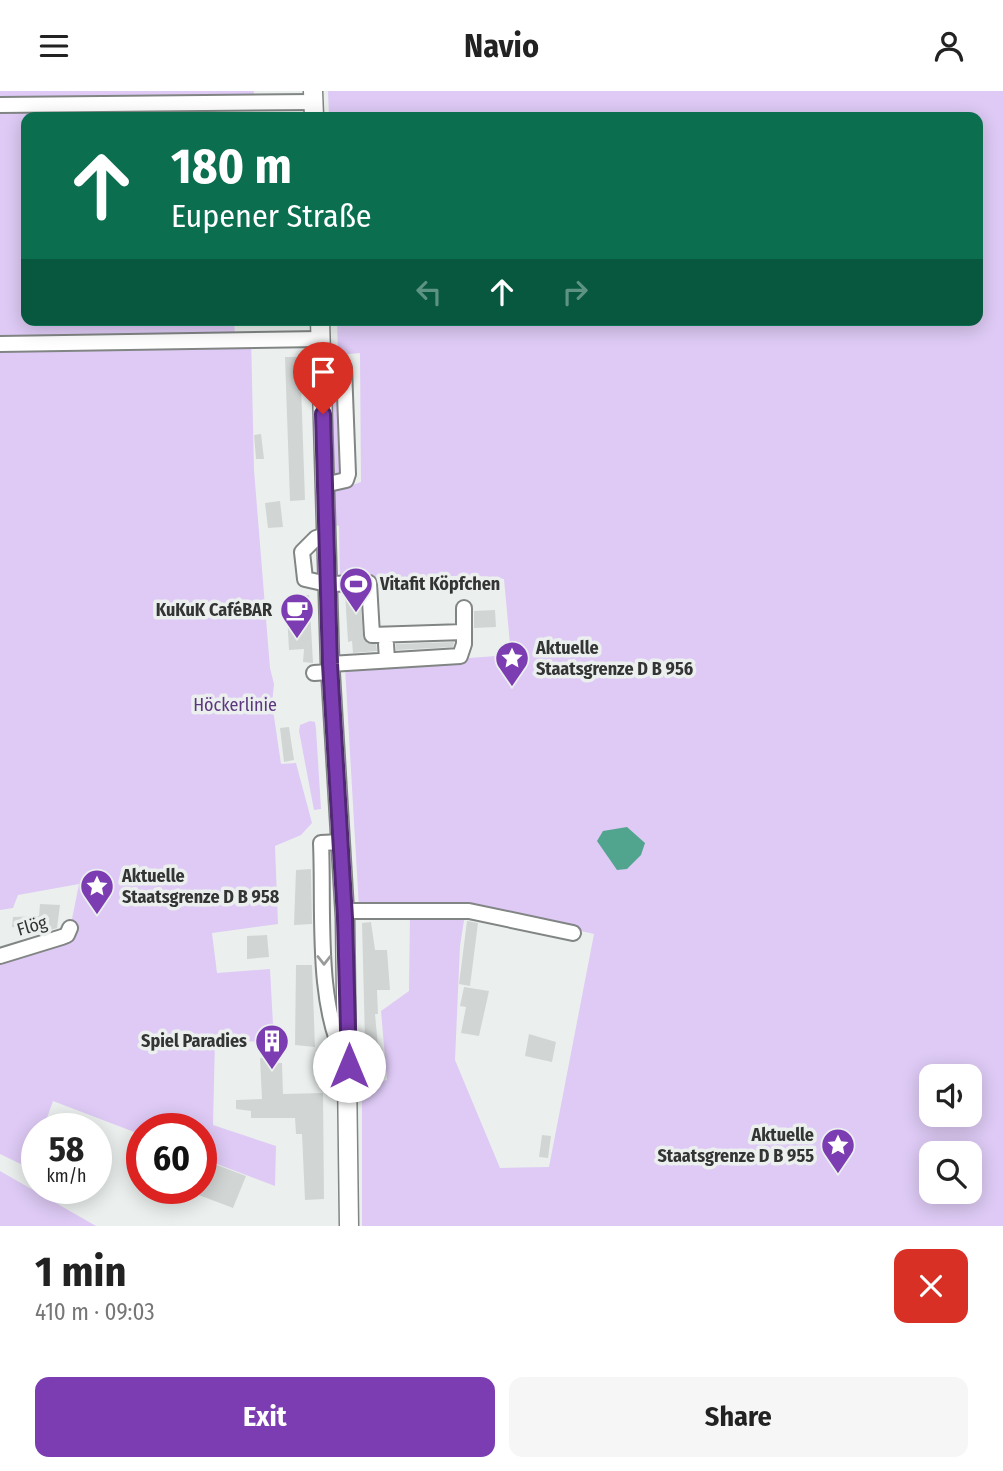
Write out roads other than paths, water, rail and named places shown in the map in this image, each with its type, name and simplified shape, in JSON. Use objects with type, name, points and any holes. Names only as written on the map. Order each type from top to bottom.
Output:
[{"type":"main road","points":[[320,326],[327,584],[324,669],[337,782],[345,919],[349,1226]]},
{"type":"street","points":[[0,105],[314,104]]},
{"type":"street","points":[[0,344],[321,339]]},
{"type":"street","points":[[322,369],[344,368],[348,474],[346,480],[336,485],[324,485]]},
{"type":"street","points":[[327,584],[369,583],[372,635],[464,632]]},
{"type":"street","points":[[324,669],[387,660],[460,656],[464,608]]},
{"type":"street","points":[[386,644],[387,660]]},
{"type":"street","points":[[341,842],[321,843],[325,992],[335,1041],[349,1066]]},
{"type":"street","points":[[325,928],[345,919],[469,911],[573,933]]},
{"type":"street","name":"Flög","points":[[0,955],[62,937],[67,935],[69,928]]},
{"type":"place","name":"Vitafit Köpfchen","points":[[356,614]]},
{"type":"place","name":"KuKuK CaféBAR","points":[[297,640]]},
{"type":"place","name":"Aktuelle Staatsgrenze D B 956","points":[[512,688]]},
{"type":"place","name":"Aktuelle Staatsgrenze D B 958","points":[[97,916]]},
{"type":"place","name":"Spiel Paradies","points":[[272,1071]]},
{"type":"place","name":"Aktuelle Staatsgrenze D B 955","points":[[838,1175]]},
{"type":"park label","name":"Höckerlinie","points":[[235,705]]}]
